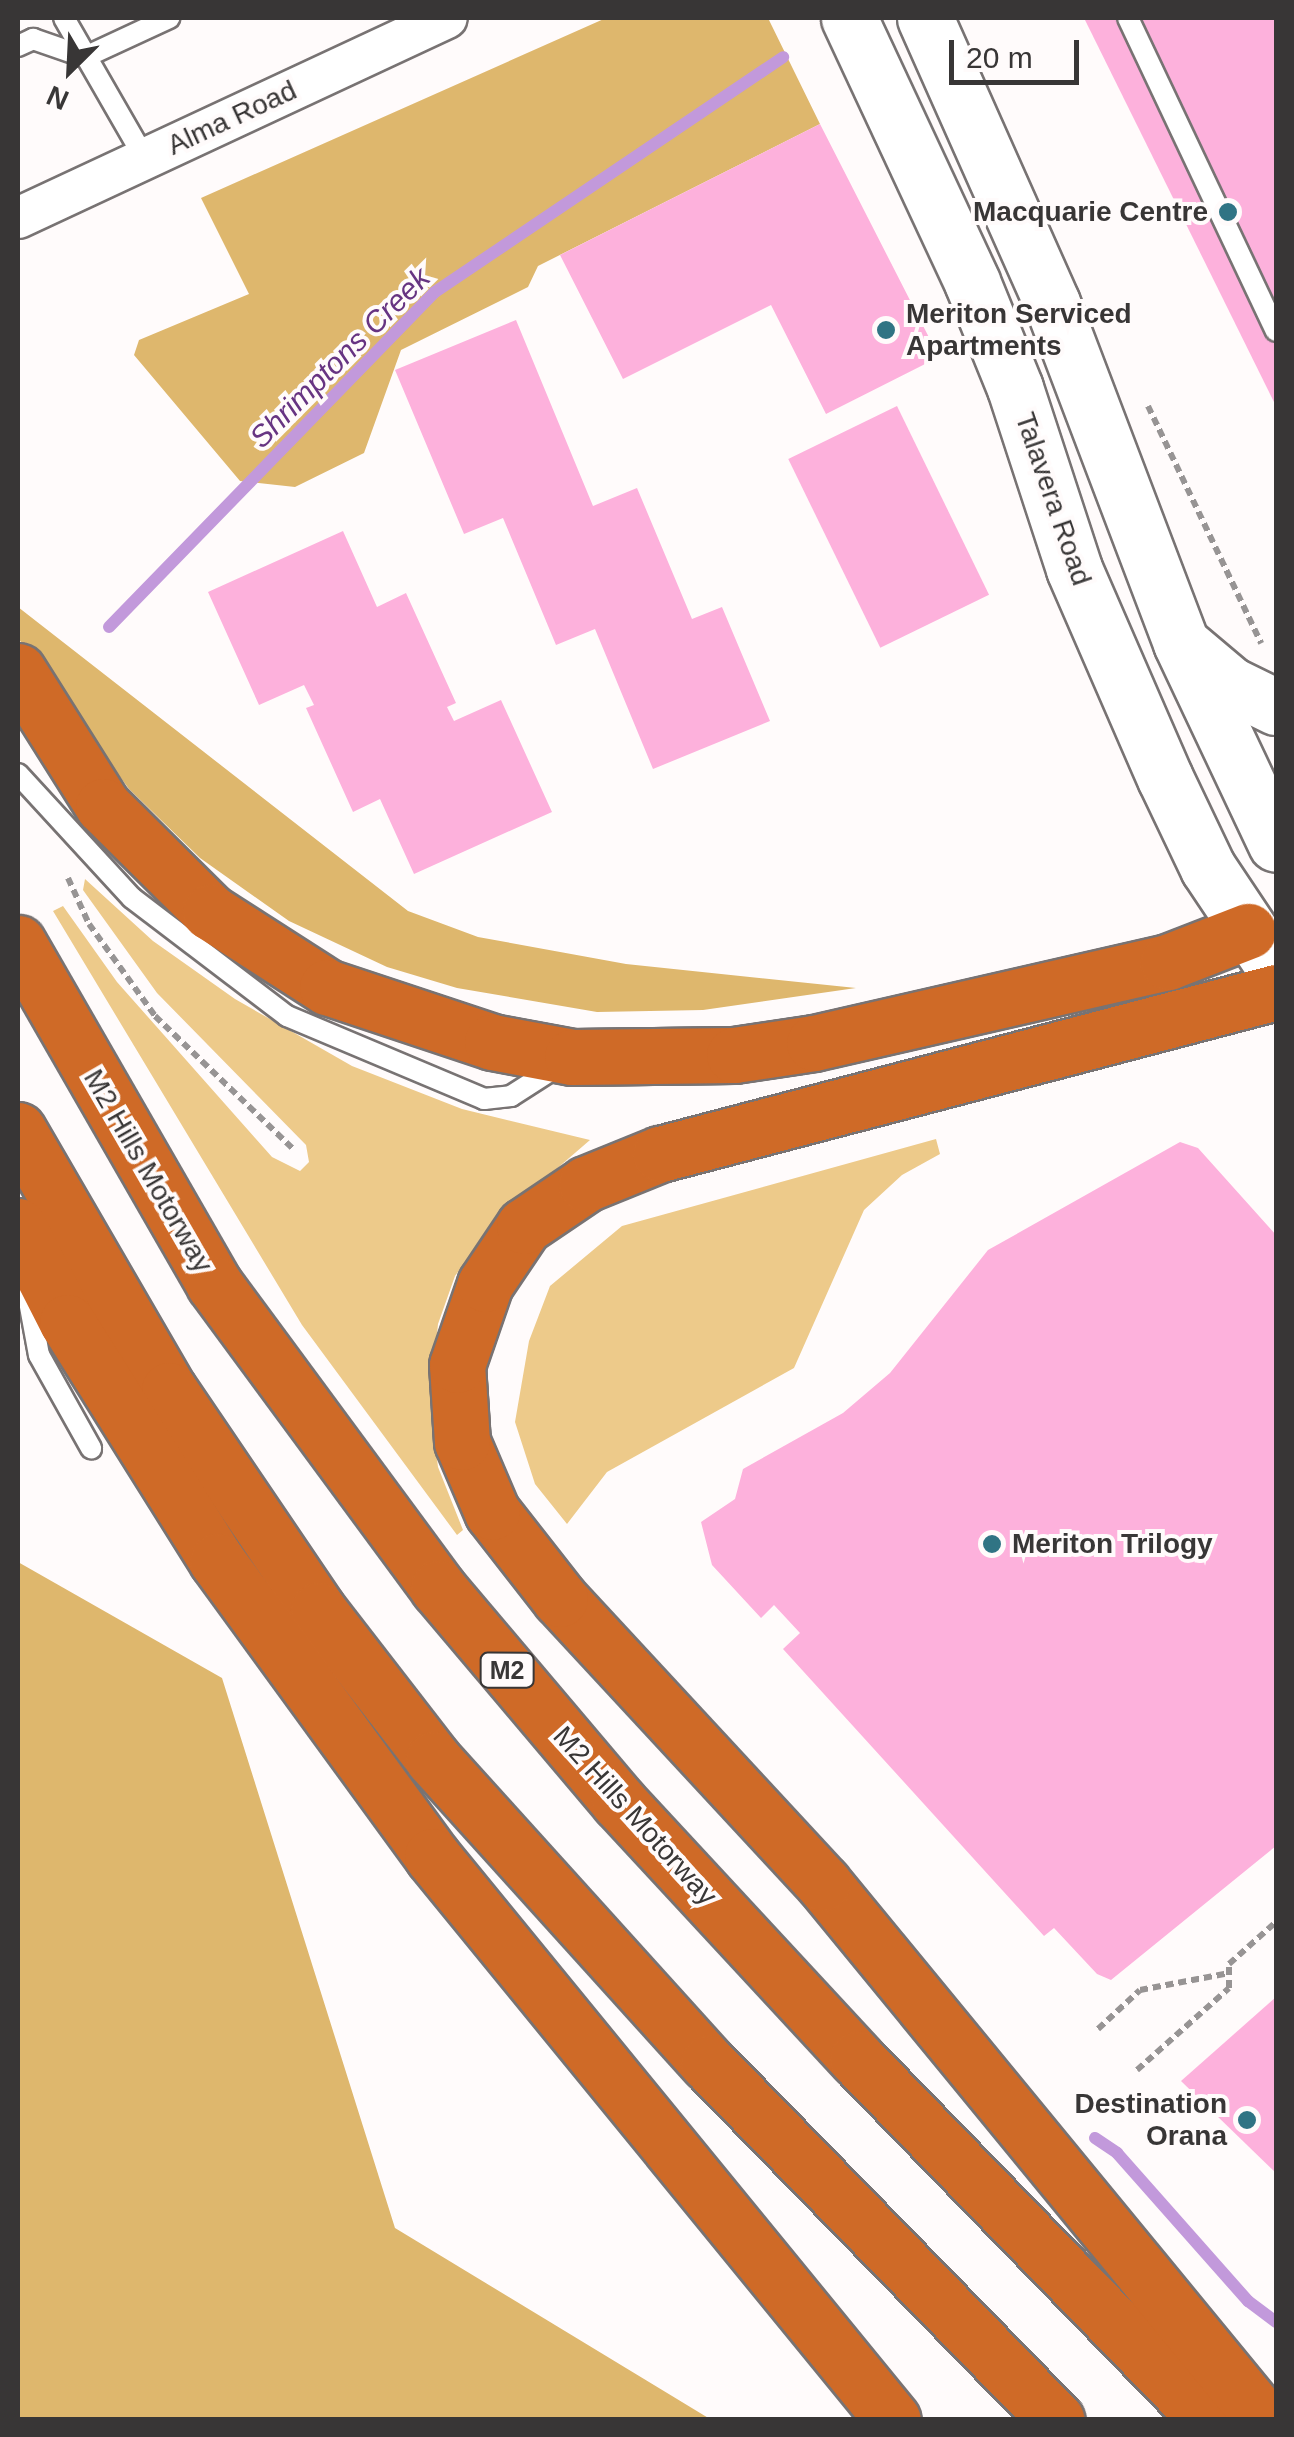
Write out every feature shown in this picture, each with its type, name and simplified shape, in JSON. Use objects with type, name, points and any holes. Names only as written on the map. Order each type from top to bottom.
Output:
[{"type":"highway","points":[[18,670],[103,806],[210,912],[327,987],[422,1024],[572,1058],[655,1060],[814,1043],[1267,940]]},
{"type":"highway","name":"M2 Hills Motorway","points":[[18,943],[214,1284],[438,1588],[620,1802],[817,2016],[1208,2420]]},
{"type":"highway","points":[[1264,2420],[824,1883],[560,1599],[492,1512],[462,1442],[458,1365],[485,1284],[524,1226],[586,1184],[660,1154],[1276,992]]},
{"type":"highway","points":[[18,1130],[169,1390],[318,1610],[433,1759],[708,2063],[1056,2420]]},
{"type":"highway","points":[[18,1226],[67,1322],[217,1560],[432,1856],[893,2420]]},
{"type":"main road","name":"Talavera Road","points":[[849,18],[972,282],[1015,388],[1074,569],[1164,778],[1267,940]]},
{"type":"main road","points":[[925,18],[1052,303],[1180,643],[1276,844]]},
{"type":"main road","points":[[1180,643],[1231,685],[1276,708]]},
{"type":"street","name":"Alma Road","points":[[18,218],[447,18]]},
{"type":"lane","points":[[64,18],[144,159]]},
{"type":"lane","points":[[18,46],[32,39],[85,57],[169,18]]},
{"type":"lane","points":[[1136,20],[1276,331]]},
{"type":"lane","points":[[18,774],[71,839],[191,948],[287,1016],[350,1047],[484,1099],[511,1096],[572,1058]]},
{"type":"lane","points":[[18,1239],[39,1355],[90,1448]]},
{"type":"path","points":[[71,839],[63,864],[74,894],[155,1016],[293,1149]]},
{"type":"path","points":[[1137,2070],[1228,1988],[1228,1964],[1276,1922]]},
{"type":"path","points":[[1098,2029],[1140,1990],[1229,1973]]},
{"type":"shaded area","points":[[606,18],[768,18],[820,124],[538,266],[528,287],[401,350],[364,453],[295,487],[240,481],[134,355],[139,340],[249,294],[201,198]]},
{"type":"shaded area","points":[[18,607],[408,911],[478,937],[626,964],[856,988],[703,1010],[597,1012],[457,988],[387,967],[289,921],[200,858],[129,789],[18,638]]},
{"type":"shaded area","points":[[85,879],[153,941],[235,999],[352,1066],[462,1109],[590,1140],[496,1221],[455,1276],[438,1324],[430,1404],[438,1467],[463,1530],[457,1535],[302,1325],[53,911],[63,906],[117,982],[272,1157],[300,1171],[309,1162],[306,1145],[157,993],[83,890]]},
{"type":"shaded area","points":[[936,1139],[940,1154],[902,1175],[864,1210],[794,1368],[607,1472],[567,1524],[535,1484],[515,1422],[529,1341],[550,1286],[622,1226]]},
{"type":"shaded area","points":[[18,1562],[222,1678],[395,2228],[710,2419],[18,2419]]},
{"type":"building","name":"Macquarie Centre","points":[[1084,18],[1276,18],[1276,406]]},
{"type":"building","points":[[820,124],[939,357],[826,414],[771,305],[623,379],[560,255]]},
{"type":"building","points":[[516,320],[593,506],[637,488],[692,619],[722,607],[770,721],[653,769],[595,629],[556,645],[503,518],[464,534],[395,370]]},
{"type":"building","points":[[897,406],[989,595],[880,648],[788,459]]},
{"type":"building","points":[[343,531],[377,607],[406,593],[456,703],[447,707],[454,721],[501,700],[552,812],[414,874],[380,799],[353,812],[306,708],[314,705],[304,685],[259,705],[208,592]]},
{"type":"building","name":"Meriton Trilogy","points":[[1180,1142],[1198,1148],[1276,1235],[1276,1846],[1111,1980],[1097,1974],[1054,1928],[1044,1936],[783,1649],[800,1633],[774,1605],[761,1618],[712,1565],[701,1522],[735,1499],[743,1469],[843,1413],[890,1373],[988,1250]]},
{"type":"building","name":"Destination Orana","points":[[1276,1997],[1276,2173],[1181,2081]]},
{"type":"waterway","name":"Shrimptons Creek","points":[[109,627],[435,292],[783,57]]},
{"type":"waterway","points":[[1095,2138],[1117,2153],[1248,2301],[1276,2322]]},
{"type":"place","name":"Macquarie Centre","points":[[1228,212]]},
{"type":"place","name":"Meriton Serviced Apartments","points":[[886,330]]},
{"type":"place","name":"Meriton Trilogy","points":[[992,1544]]},
{"type":"place","name":"Destination Orana","points":[[1247,2120]]}]
